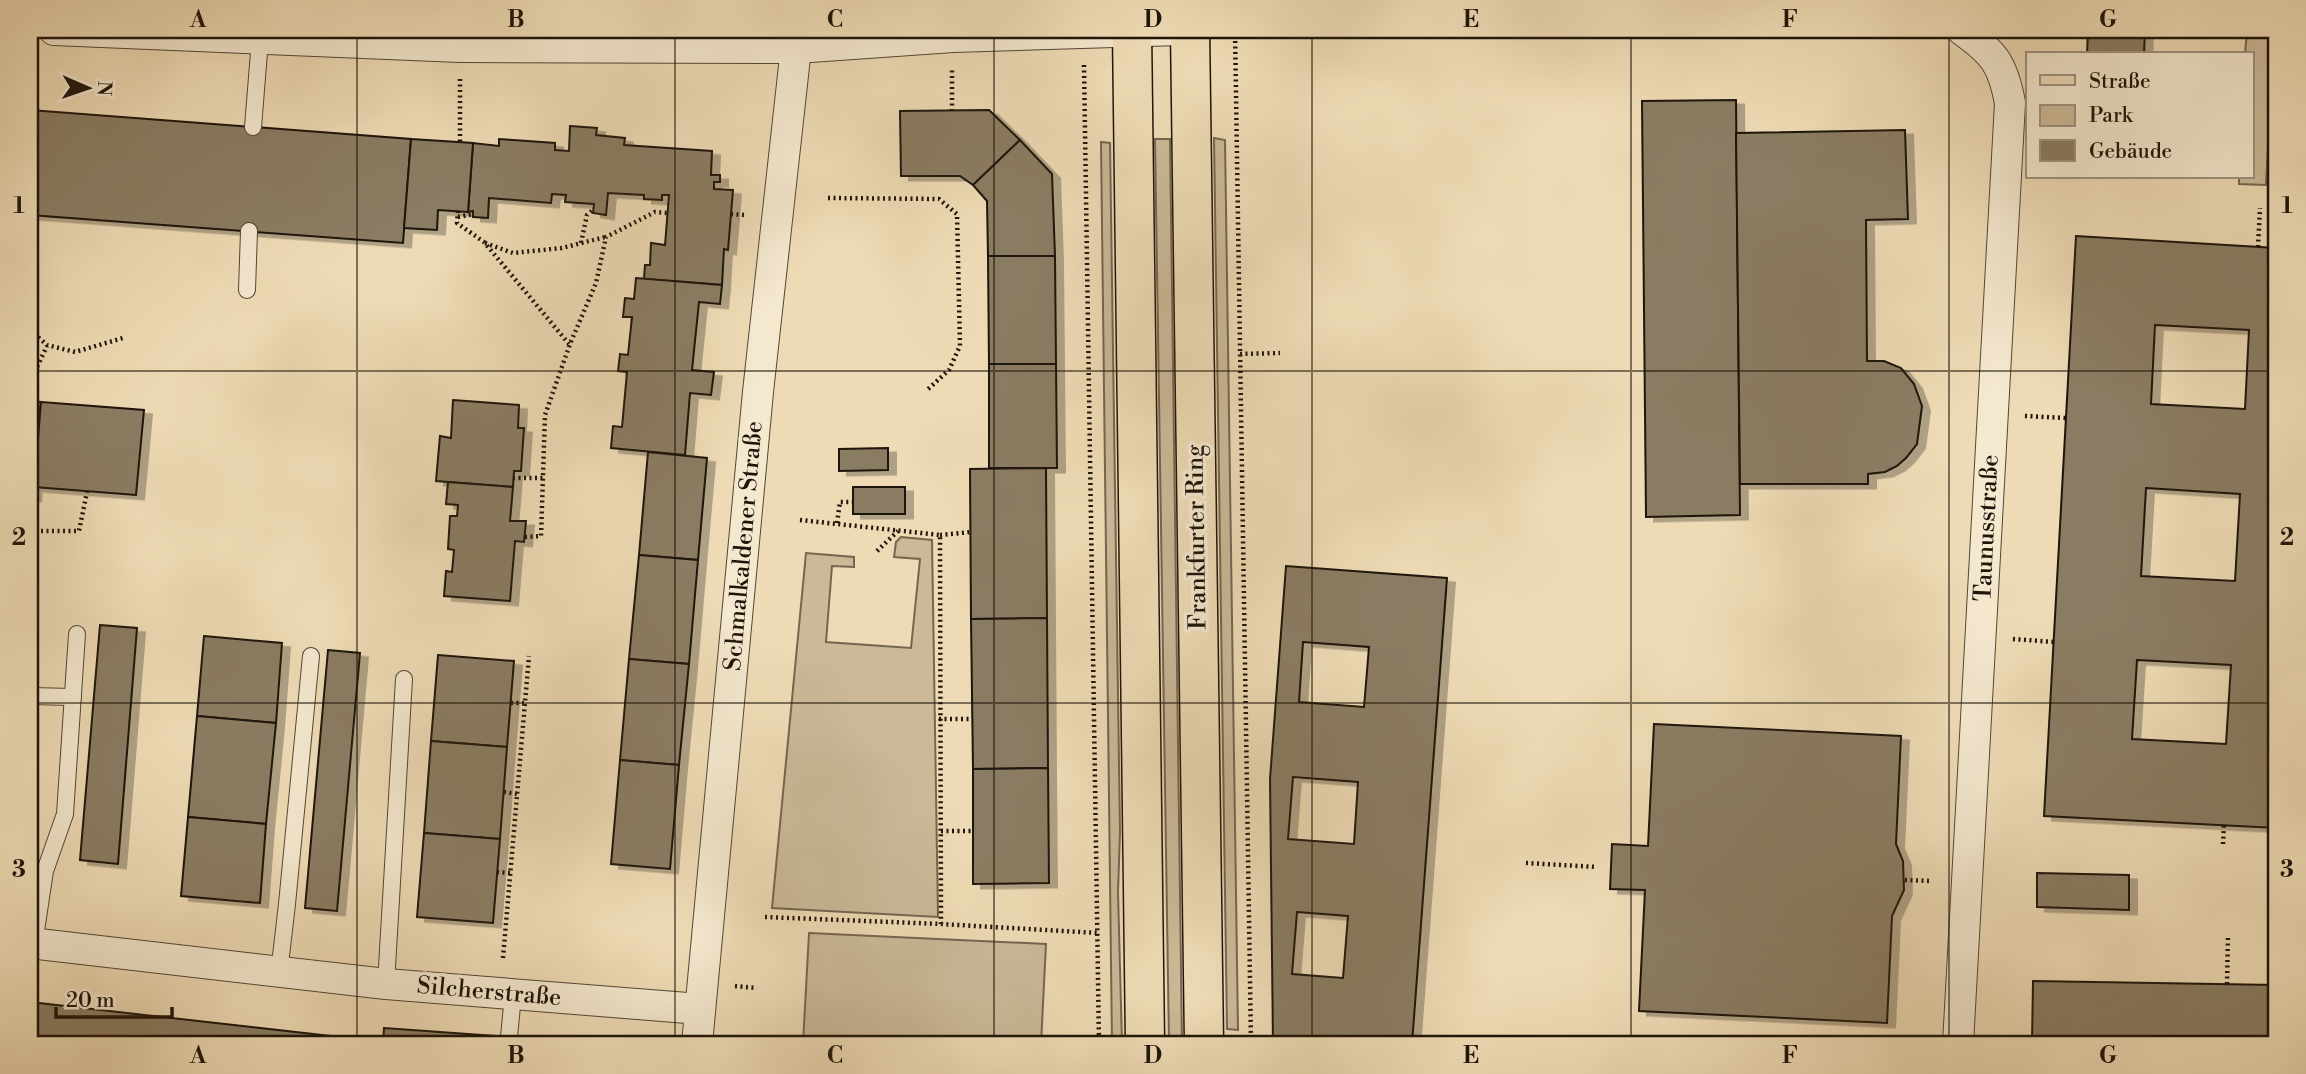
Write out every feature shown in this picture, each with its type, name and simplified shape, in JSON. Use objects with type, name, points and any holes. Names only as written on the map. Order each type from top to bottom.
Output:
[{"type":"main road","name":"Frankfurter Ring","points":[[1190,30],[1204,1044]]},
{"type":"main road","points":[[1132,31],[1145,1044]]},
{"type":"street","points":[[54,30],[460,47],[796,48],[953,37],[1180,30]]},
{"type":"street","name":"Taunusstraße","points":[[1958,1044],[2010,103],[2005,78],[1997,62],[1985,46],[1962,30]]},
{"type":"street","name":"Schmalkaldener Straße","points":[[697,1044],[758,392],[796,48]]},
{"type":"street","name":"Silcherstraße","points":[[32,944],[386,984],[700,1009]]},
{"type":"lane","points":[[253,127],[260,40]]},
{"type":"lane","points":[[247,290],[249,231]]},
{"type":"lane","points":[[32,944],[45,872],[65,814],[77,634]]},
{"type":"lane","points":[[279,973],[311,656]]},
{"type":"lane","points":[[386,984],[404,679]]},
{"type":"lane","points":[[30,696],[73,697]]},
{"type":"lane","points":[[30,865],[45,872]]},
{"type":"lane","points":[[506,994],[509,1037]]},
{"type":"path","points":[[1235,30],[1251,1044]]},
{"type":"path","points":[[1083,33],[1098,1044]]},
{"type":"path","points":[[460,47],[460,142]]},
{"type":"path","points":[[828,198],[939,199],[957,214],[960,346],[949,370],[926,391]]},
{"type":"path","points":[[2258,247],[2260,208]]},
{"type":"path","points":[[581,243],[587,215],[594,209]]},
{"type":"path","points":[[473,214],[458,214],[457,223],[484,242],[513,253],[606,237],[655,212],[667,213]]},
{"type":"path","points":[[525,537],[541,536],[545,415],[570,344],[596,283],[606,237]]},
{"type":"path","points":[[484,242],[570,344]]},
{"type":"path","points":[[30,330],[47,345],[75,352],[123,338]]},
{"type":"path","points":[[30,375],[37,367],[47,345]]},
{"type":"path","points":[[1240,354],[1280,353]]},
{"type":"path","points":[[513,478],[543,478]]},
{"type":"path","points":[[30,531],[79,531],[87,492]]},
{"type":"path","points":[[837,523],[840,502],[852,502]]},
{"type":"path","points":[[800,520],[940,535],[971,532]]},
{"type":"path","points":[[877,551],[898,530]]},
{"type":"path","points":[[940,535],[941,924]]},
{"type":"path","points":[[506,994],[510,873],[528,656]]},
{"type":"path","points":[[511,703],[525,703]]},
{"type":"path","points":[[939,719],[972,719]]},
{"type":"path","points":[[504,792],[517,794]]},
{"type":"path","points":[[2222,844],[2224,825]]},
{"type":"path","points":[[941,831],[973,831]]},
{"type":"path","points":[[1526,863],[1597,867]]},
{"type":"path","points":[[497,872],[510,873]]},
{"type":"path","points":[[765,917],[1098,933]]},
{"type":"path","points":[[2227,984],[2228,935]]},
{"type":"green space","points":[[2247,30],[2274,30],[2266,185],[2239,184],[2239,178],[2254,178],[2254,52],[2245,52]]},
{"type":"green space","points":[[1214,138],[1225,140],[1238,1030],[1227,1029]]},
{"type":"green space","points":[[1155,139],[1170,139],[1182,1044],[1169,1044]]},
{"type":"green space","points":[[1101,142],[1110,143],[1122,1044],[1112,1044]]},
{"type":"green space","points":[[901,537],[932,540],[938,917],[772,908],[806,553],[854,557],[854,567],[832,566],[826,642],[911,648],[920,559],[894,557],[896,542]]},
{"type":"green space","points":[[809,933],[1046,944],[1041,1044],[803,1044]]},
{"type":"building","points":[[2088,30],[2145,30],[2144,52],[2087,52]]},
{"type":"building","points":[[1736,100],[1740,515],[1646,517],[1642,101]]},
{"type":"building","points":[[30,110],[411,139],[403,243],[30,215]]},
{"type":"building","points":[[989,110],[1020,140],[973,185],[960,176],[901,176],[900,111]]},
{"type":"building","points":[[570,126],[597,128],[596,135],[625,138],[624,145],[712,151],[711,175],[720,175],[720,182],[714,182],[714,189],[733,190],[728,250],[724,249],[722,285],[644,279],[645,265],[650,265],[651,243],[665,245],[669,195],[662,195],[662,200],[644,199],[644,195],[608,193],[606,215],[593,213],[594,204],[565,202],[566,195],[552,194],[551,203],[489,198],[488,218],[473,217],[473,211],[468,212],[473,143],[499,146],[499,139],[555,143],[555,150],[569,151]]},
{"type":"building","points":[[1905,130],[1908,219],[1866,220],[1867,361],[1884,361],[1901,368],[1914,384],[1922,406],[1917,444],[1897,466],[1885,472],[1868,474],[1868,484],[1740,484],[1736,133]]},
{"type":"building","points":[[411,139],[473,143],[468,212],[438,210],[437,230],[404,228]]},
{"type":"building","points":[[1020,140],[1052,174],[1055,256],[988,256],[987,201],[973,185]]},
{"type":"building","points":[[2076,236],[2276,248],[2276,828],[2044,816]],"holes":[[[2155,325],[2249,330],[2245,409],[2151,404]],[[2146,488],[2240,494],[2235,581],[2141,576]],[[2137,660],[2231,665],[2226,744],[2132,739]]]},
{"type":"building","points":[[988,256],[1055,256],[1056,364],[989,364]]},
{"type":"building","points":[[636,278],[722,285],[720,304],[699,302],[692,370],[714,372],[711,395],[690,393],[685,455],[611,448],[613,426],[622,427],[627,372],[618,371],[620,354],[628,355],[632,317],[623,317],[625,298],[634,299]]},
{"type":"building","points":[[989,364],[1056,364],[1057,468],[989,468]]},
{"type":"building","points":[[453,400],[519,405],[518,428],[524,428],[521,471],[514,471],[513,487],[436,481],[440,436],[451,438]]},
{"type":"building","points":[[30,401],[41,402],[33,497],[30,497]]},
{"type":"building","points":[[41,402],[144,410],[136,495],[34,487]]},
{"type":"building","points":[[888,448],[888,470],[839,471],[839,449]]},
{"type":"building","points":[[648,452],[707,458],[698,560],[639,555]]},
{"type":"building","points":[[1046,468],[1047,618],[971,619],[970,469]]},
{"type":"building","points":[[448,482],[513,487],[510,521],[526,521],[524,542],[515,541],[510,601],[444,596],[446,571],[452,572],[454,550],[448,549],[450,516],[457,516],[458,505],[446,504]]},
{"type":"building","points":[[853,487],[905,487],[905,514],[853,514]]},
{"type":"building","points":[[639,555],[698,560],[689,664],[629,659]]},
{"type":"building","points":[[1286,566],[1447,578],[1412,1044],[1273,1044],[1270,779]],"holes":[[[1303,642],[1369,647],[1364,707],[1299,702]],[[1293,777],[1358,782],[1354,844],[1288,839]],[[1297,912],[1348,916],[1343,978],[1292,974]]]},
{"type":"building","points":[[1047,618],[1048,768],[973,769],[971,619]]},
{"type":"building","points":[[100,625],[137,628],[118,864],[80,860]]},
{"type":"building","points":[[204,636],[282,643],[276,723],[197,716]]},
{"type":"building","points":[[328,650],[360,653],[337,911],[305,908]]},
{"type":"building","points":[[438,655],[514,661],[507,747],[431,741]]},
{"type":"building","points":[[629,659],[689,664],[679,765],[620,760]]},
{"type":"building","points":[[197,716],[276,723],[266,824],[188,817]]},
{"type":"building","points":[[1654,724],[1901,736],[1896,844],[1903,861],[1904,890],[1892,916],[1887,1023],[1639,1011],[1645,890],[1610,889],[1612,844],[1648,846]]},
{"type":"building","points":[[431,741],[507,747],[500,839],[424,833]]},
{"type":"building","points":[[620,760],[679,765],[670,869],[611,864]]},
{"type":"building","points":[[1048,768],[1049,883],[973,884],[973,769]]},
{"type":"building","points":[[188,817],[266,824],[260,903],[181,896]]},
{"type":"building","points":[[424,833],[500,839],[493,923],[417,917]]},
{"type":"building","points":[[2037,873],[2129,875],[2129,910],[2037,907]]},
{"type":"building","points":[[2033,981],[2276,985],[2276,1044],[2032,1044]]},
{"type":"building","points":[[30,1002],[383,1042],[383,1044],[30,1044]]},
{"type":"building","points":[[384,1028],[524,1038],[523,1044],[383,1044]]},
{"type":"building","points":[[524,1038],[581,1043],[598,1044],[523,1044]]}]
